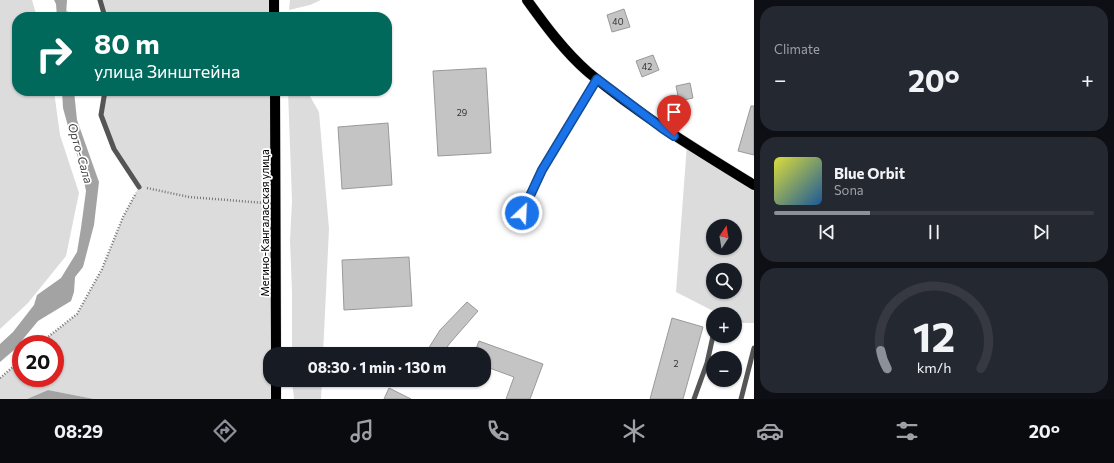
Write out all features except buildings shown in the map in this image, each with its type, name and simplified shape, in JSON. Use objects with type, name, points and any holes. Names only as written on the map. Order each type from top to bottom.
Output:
[{"type":"main road","points":[[274,0],[274,12]]},
{"type":"main road","points":[[527,0],[552,35],[587,71],[662,128],[754,185]]},
{"type":"main road","name":"Мегино-Кангаласская улица","points":[[275,96],[276,347]]},
{"type":"main road","points":[[276,387],[276,399]]},
{"type":"lane","points":[[100,0],[104,12]]},
{"type":"lane","points":[[522,213],[542,170],[597,79]]},
{"type":"lane","points":[[104,96],[101,115],[114,149],[139,187]]},
{"type":"lane","points":[[694,399],[707,363],[711,343]]},
{"type":"lane","points":[[741,399],[754,348]]},
{"type":"path","points":[[50,335],[77,314],[102,269],[123,217],[139,187],[189,197],[276,204]]},
{"type":"path","points":[[0,378],[12,368]]},
{"type":"shaded area","points":[[0,0],[32,0],[36,12],[12,12],[12,96],[55,96],[60,135],[79,193],[66,256],[28,303],[0,329]]},
{"type":"shaded area","points":[[100,0],[274,0],[274,12],[104,12]]},
{"type":"shaded area","points":[[290,0],[321,0],[310,5],[289,10]]},
{"type":"shaded area","points":[[104,96],[275,96],[276,347],[263,347],[263,387],[276,387],[276,399],[94,399],[48,390],[27,399],[0,399],[0,378],[12,368],[12,387],[64,387],[64,335],[50,335],[77,314],[102,269],[123,217],[139,187],[114,149],[101,115]]},
{"type":"shaded area","points":[[288,96],[310,96],[319,112],[329,229],[323,347],[292,347],[290,240],[292,201]]},
{"type":"shaded area","points":[[687,144],[754,185],[754,323],[742,323],[742,307],[706,307],[676,292]]},
{"type":"shaded area","points":[[293,387],[322,387],[321,399],[294,399]]},
{"type":"water","points":[[54,0],[67,0],[66,12],[57,12]]},
{"type":"water","name":"Орто-Сала","points":[[62,96],[75,96],[77,120],[99,182],[94,225],[83,267],[75,277],[74,292],[71,301],[38,321],[26,335],[12,335],[12,352],[0,362],[0,344],[13,332],[34,305],[37,295],[61,278],[77,252],[86,191],[81,166],[63,108]]},
{"type":"water","points":[[48,390],[94,399],[27,399]]},
{"type":"route","points":[[522,213],[542,170],[597,79],[674,136]]}]
